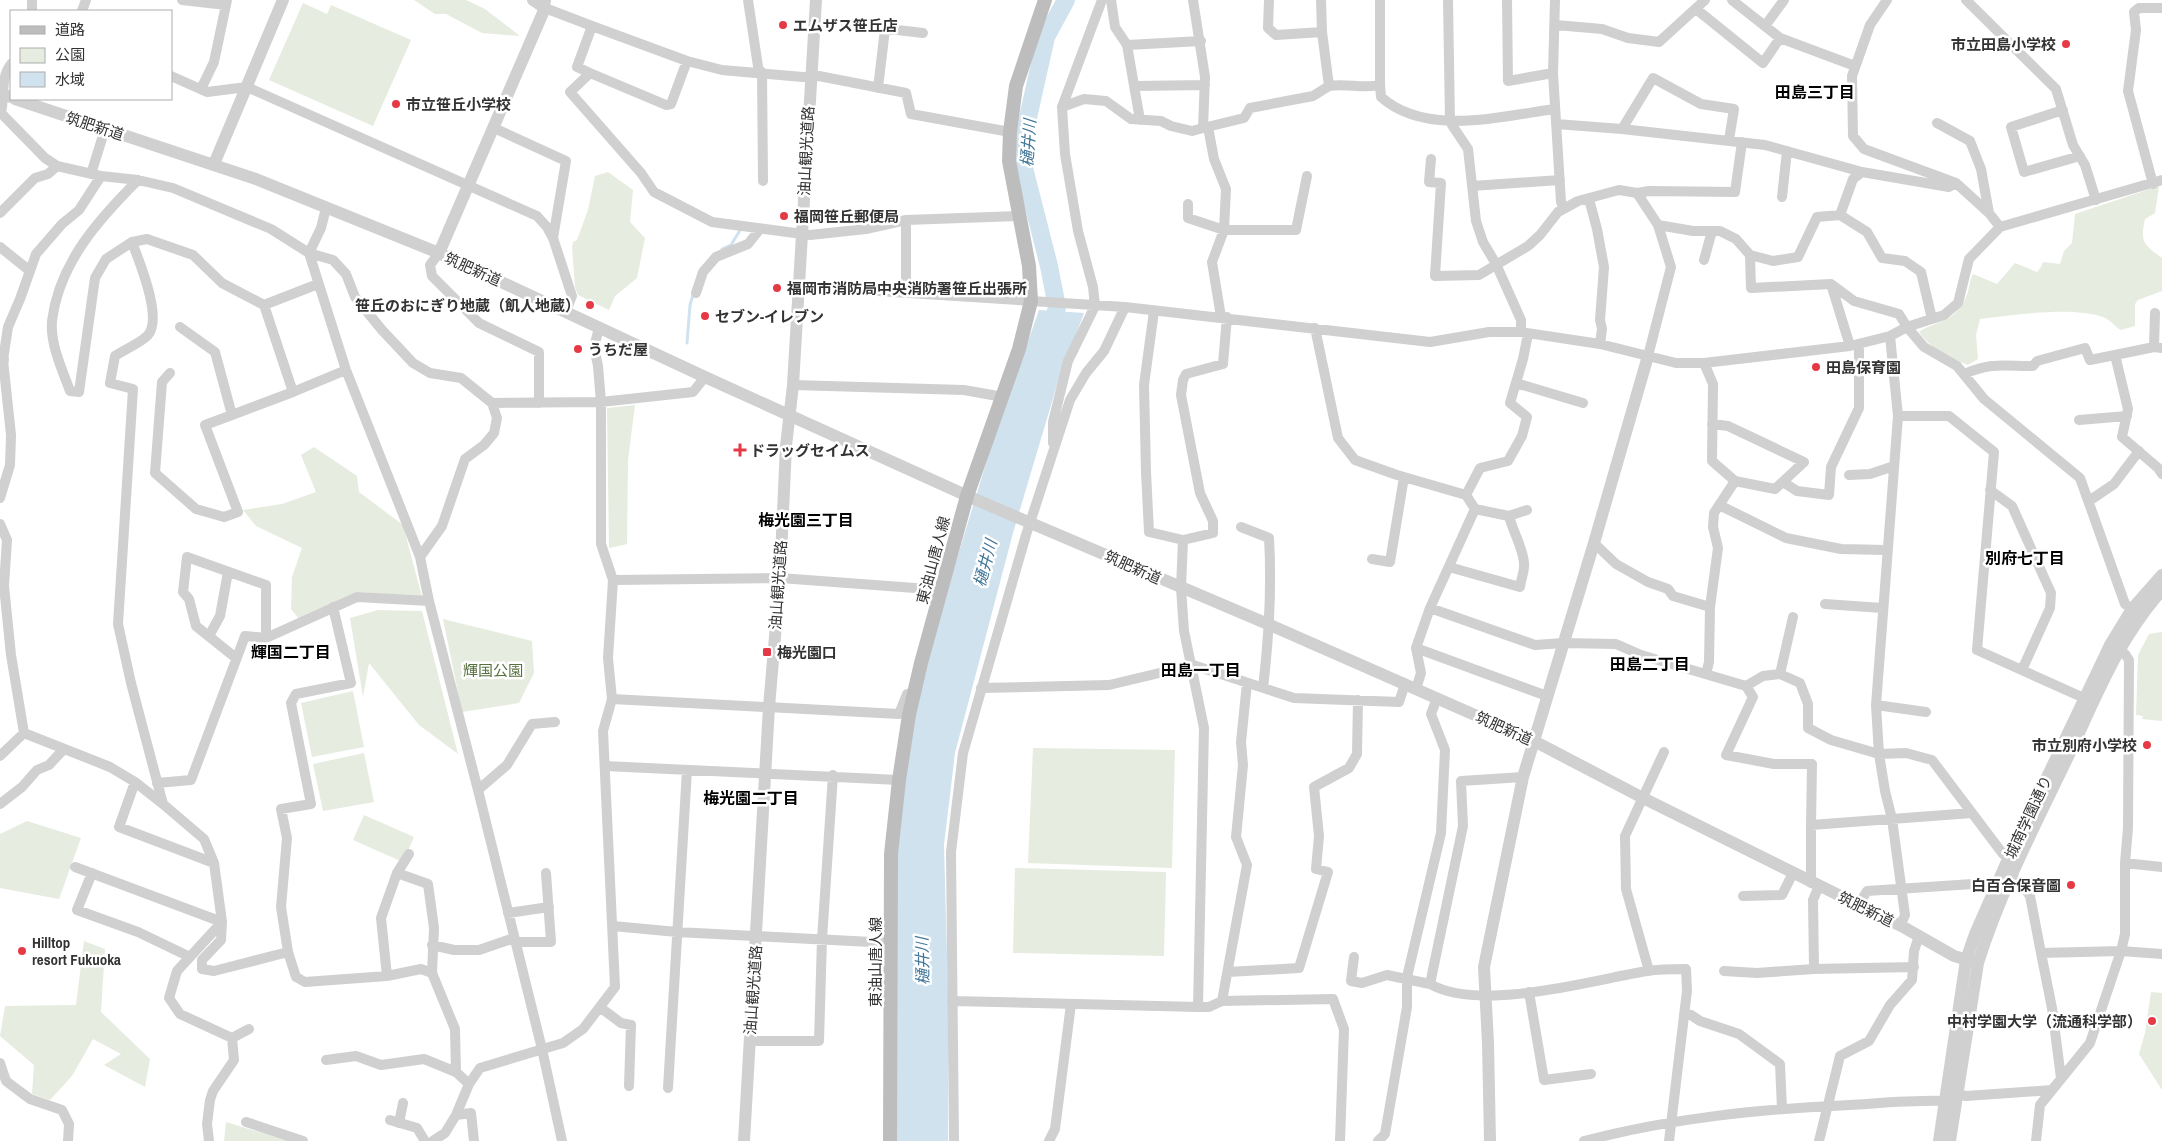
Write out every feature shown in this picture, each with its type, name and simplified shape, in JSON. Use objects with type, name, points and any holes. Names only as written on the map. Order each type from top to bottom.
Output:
[{"type":"main road","name":"東油山唐人線","points":[[890,1141],[891,854],[899,780],[914,692],[942,590],[970,497],[1035,301],[1009,161],[1010,132],[1016,86],[1045,0]]},
{"type":"street","points":[[182,0],[227,3],[214,62],[201,89]]},
{"type":"street","points":[[214,164],[283,0]]},
{"type":"street","points":[[533,0],[546,4],[592,26],[687,60],[722,70],[811,77],[820,76],[906,93],[911,114],[1010,132]]},
{"type":"street","points":[[748,0],[761,72],[763,181]]},
{"type":"street","name":"油山観光道路","points":[[744,1141],[757,936],[768,707],[780,578],[782,514],[799,286],[816,0]]},
{"type":"street","points":[[1052,457],[1053,422],[1061,384],[1068,361],[1091,306],[1092,287],[1078,231],[1065,154],[1062,107],[1102,0]]},
{"type":"street","points":[[1111,0],[1115,27],[1127,45],[1140,120]]},
{"type":"street","points":[[1154,310],[1144,385],[1149,532],[1183,540],[1213,533],[1213,522],[1200,493],[1181,395],[1183,380],[1186,374],[1223,364],[1224,317],[1212,262],[1224,230],[1226,189],[1214,159],[1206,128],[1205,85],[1193,0]]},
{"type":"street","points":[[1269,0],[1268,28],[1276,35],[1322,32]]},
{"type":"street","points":[[1321,0],[1322,32],[1329,86]]},
{"type":"street","points":[[1380,0],[1380,85],[1382,97],[1393,107],[1407,114],[1450,122],[1555,109]]},
{"type":"street","points":[[1448,0],[1450,122],[1468,149],[1476,221],[1483,242],[1496,264],[1525,333],[1516,383],[1510,403],[1527,417],[1522,436],[1508,461],[1480,468],[1466,495]]},
{"type":"street","points":[[1507,0],[1508,81],[1553,73]]},
{"type":"street","points":[[1555,0],[1556,25],[1553,73],[1561,202],[1564,208]]},
{"type":"street","points":[[1556,25],[1602,29],[1628,38],[1659,42],[1705,0]]},
{"type":"street","points":[[1732,0],[1780,38],[1855,66]]},
{"type":"street","points":[[1765,26],[1784,0]]},
{"type":"street","points":[[1966,0],[2056,89],[2073,145],[2085,165],[2096,200]]},
{"type":"street","points":[[1883,1],[1870,25],[1852,76],[1853,136],[1864,149],[1956,183],[1989,213],[2000,227]]},
{"type":"street","points":[[539,403],[539,352],[479,323],[432,276],[430,265],[439,253],[469,186],[546,4]]},
{"type":"street","points":[[799,286],[1126,307],[1430,342],[1488,332],[1525,333],[1600,344],[1676,363],[1704,364],[1855,345],[1899,332],[1944,315],[1958,303],[1969,259],[2000,227],[2158,182],[2134,119],[2128,91],[2136,30],[2134,12],[2139,8],[2162,8]]},
{"type":"street","points":[[1696,9],[1763,63],[1780,38]]},
{"type":"street","points":[[846,24],[923,33]]},
{"type":"street","points":[[592,26],[577,67],[666,104],[671,104],[687,60]]},
{"type":"street","points":[[878,88],[885,29]]},
{"type":"street","points":[[1127,45],[1200,42]]},
{"type":"street","points":[[10,65],[4,71],[4,95],[1,113],[45,158],[57,166],[96,175],[138,180],[173,188],[271,230],[309,253],[333,260],[346,274],[355,297],[382,330],[413,363],[430,373],[460,378],[492,403],[497,418],[494,433],[484,445],[465,459],[442,526],[420,557]]},
{"type":"street","points":[[590,72],[570,92],[641,173],[654,192],[712,222],[801,234],[866,229],[906,220],[1020,216]]},
{"type":"street","points":[[172,76],[207,92],[247,87],[537,216],[547,226],[553,238],[572,296],[566,311]]},
{"type":"street","points":[[1622,128],[1653,78],[1701,104],[1734,108],[1729,140]]},
{"type":"street","points":[[1062,107],[1084,99],[1106,101],[1131,119],[1161,121],[1171,126],[1192,131],[1244,118],[1250,108],[1313,96],[1329,86],[1341,84],[1368,88],[1380,85]]},
{"type":"street","points":[[1135,86],[1205,85]]},
{"type":"street","name":"筑肥新道","points":[[18,100],[256,179],[439,253],[705,377],[970,497],[1270,625],[1534,741],[1793,874],[1900,926],[1954,956],[1972,962]]},
{"type":"street","points":[[2063,110],[2011,127],[2024,172],[2080,156]]},
{"type":"street","points":[[1937,123],[1970,141],[1981,169],[1989,213]]},
{"type":"street","points":[[1556,124],[1622,128],[1765,144],[1862,172],[1949,187],[1956,183]]},
{"type":"street","points":[[494,128],[566,161],[553,238]]},
{"type":"street","points":[[0,498],[10,465],[11,435],[2,361],[8,327],[36,254],[62,224],[79,210],[96,175],[105,129]]},
{"type":"street","points":[[1431,159],[1429,182],[1441,183],[1435,276],[1478,275],[1528,246],[1540,235],[1558,212],[1578,201],[1619,190],[1637,193],[1649,191],[1735,192],[1742,142]]},
{"type":"street","points":[[1782,197],[1787,151]]},
{"type":"street","points":[[0,213],[35,178],[48,174],[57,166]]},
{"type":"street","points":[[1840,215],[1853,180],[1862,172]]},
{"type":"street","points":[[1188,204],[1188,218],[1224,230],[1296,230],[1306,176]]},
{"type":"street","points":[[138,180],[85,240],[64,273],[52,322],[55,349],[70,391],[79,392],[95,278],[106,259],[132,242],[147,239],[193,255],[222,282],[264,305],[293,392]]},
{"type":"street","points":[[1472,186],[1560,180]]},
{"type":"street","points":[[1490,1141],[1484,967],[1523,777],[1594,543],[1648,356],[1671,266],[1658,225],[1637,193]]},
{"type":"street","points":[[1589,199],[1604,267],[1600,344]]},
{"type":"street","points":[[326,208],[321,228],[309,253],[346,370],[420,557],[429,601],[542,1049],[562,1141]]},
{"type":"street","points":[[1658,225],[1693,231],[1720,230],[1736,239],[1750,255],[1773,261],[1798,257],[1817,217],[1840,215],[1867,232],[1882,258],[1905,261],[1921,272],[1932,319]]},
{"type":"street","points":[[906,220],[906,292]]},
{"type":"street","points":[[696,294],[703,272],[716,258],[748,244],[760,228]]},
{"type":"street","points":[[1704,260],[1712,231]]},
{"type":"street","points":[[132,242],[145,275],[154,323],[148,335],[115,356],[110,383],[133,389],[118,624],[130,683],[163,804]]},
{"type":"street","points":[[0,247],[30,271]]},
{"type":"street","points":[[1750,255],[1751,288],[1831,284],[1854,301],[1899,314],[1898,416],[1886,550],[1876,705],[1885,791],[1892,819],[1905,916],[1900,926]]},
{"type":"street","points":[[264,305],[318,284]]},
{"type":"street","points":[[1783,482],[1797,491],[1829,495],[1831,467],[1859,408],[1855,345],[1831,284]]},
{"type":"street","points":[[954,1141],[951,852],[963,753],[1024,519],[1052,457],[1070,400],[1086,372],[1104,350],[1126,307]]},
{"type":"street","points":[[1964,374],[1995,364],[2034,366],[2037,360],[2085,348],[2090,360],[2158,347],[2155,313]]},
{"type":"street","points":[[180,327],[215,352],[232,415]]},
{"type":"street","points":[[433,1141],[444,1134],[456,1114],[469,1084],[480,1068],[563,1043],[583,1028],[615,987],[603,730],[612,700],[608,658],[613,580],[601,544],[601,402],[598,366],[594,347],[599,328]]},
{"type":"street","points":[[1315,328],[1338,438],[1354,460],[1466,495],[1475,509],[1509,516],[1527,510]]},
{"type":"street","points":[[1899,332],[1957,366],[1984,399],[2080,478],[2125,604],[2132,609]]},
{"type":"street","points":[[2115,355],[2128,409],[2122,437],[2158,468],[2162,474]]},
{"type":"street","points":[[1704,364],[1713,384],[1712,424],[1712,461],[1735,481],[1775,489],[1804,462],[1728,426],[1712,424]]},
{"type":"street","points":[[170,373],[162,382],[155,473],[196,510],[224,517],[238,512],[205,425],[346,370]]},
{"type":"street","points":[[492,403],[601,402],[693,392],[705,377]]},
{"type":"street","points":[[1516,383],[1583,403]]},
{"type":"street","points":[[792,384],[964,390],[1003,397]]},
{"type":"street","points":[[1898,416],[1949,416],[1994,452],[1977,650],[2084,698]]},
{"type":"street","points":[[2079,420],[2126,416]]},
{"type":"street","points":[[2088,501],[2114,484],[2139,451]]},
{"type":"street","points":[[1849,475],[1870,474],[1894,466]]},
{"type":"street","points":[[1372,559],[1390,562],[1404,477]]},
{"type":"street","points":[[1706,674],[1709,662],[1710,607],[1718,548],[1713,527],[1714,512],[1735,481]]},
{"type":"street","points":[[1990,490],[2012,506],[2051,593],[2050,608],[2022,670]]},
{"type":"street","points":[[1719,505],[1786,538],[1841,549],[1886,550]]},
{"type":"street","points":[[981,688],[1109,685],[1193,665],[1294,698],[1399,702],[1421,673],[1416,648],[1430,608],[1475,509]]},
{"type":"street","points":[[1449,566],[1520,587],[1524,564],[1521,548],[1513,534],[1509,516]]},
{"type":"street","points":[[0,524],[7,540],[4,586],[11,655],[24,733]]},
{"type":"street","points":[[1241,527],[1269,538],[1271,570],[1270,625],[1263,688]]},
{"type":"street","points":[[1183,540],[1181,588],[1184,631],[1193,665],[1204,728],[1198,1007]]},
{"type":"street","points":[[1594,543],[1616,564],[1648,582],[1668,589],[1673,596],[1710,607]]},
{"type":"street","points":[[236,658],[196,626],[189,599],[182,592],[187,557],[266,585],[266,638]]},
{"type":"street","points":[[209,636],[220,616],[228,572]]},
{"type":"street","name":"城南学園通り","points":[[1950,1141],[1972,962],[1986,936],[2010,877],[2132,609],[2162,575]]},
{"type":"street","points":[[613,580],[780,578],[942,590]]},
{"type":"street","name":"城南学園通り","points":[[1939,1141],[1972,962],[1996,886],[2084,698],[2114,648],[2162,590]]},
{"type":"street","points":[[157,783],[191,780],[245,636],[266,638],[357,597],[429,601]]},
{"type":"street","points":[[1825,604],[1882,608]]},
{"type":"street","points":[[333,607],[351,683],[296,694],[292,703],[311,804],[281,809],[286,838],[280,907],[288,952],[296,977],[305,982],[387,976],[420,969],[432,973]]},
{"type":"street","points":[[1430,608],[1535,645],[1563,643],[1616,644],[1640,655],[1746,686],[1753,697],[1726,755],[1774,764],[1812,764],[1811,825],[1815,885],[1813,900],[1814,969]]},
{"type":"street","points":[[1780,674],[1793,617]]},
{"type":"street","points":[[1416,648],[1547,696]]},
{"type":"street","points":[[2036,1141],[2040,1105],[2090,1043],[2125,934],[2129,660],[2125,654],[2114,648]]},
{"type":"street","points":[[1746,686],[1763,676],[1780,674],[1800,683],[1808,704],[1808,728],[1831,740],[1880,754],[1906,753],[1932,760],[2003,854],[2009,858]]},
{"type":"street","points":[[1222,1001],[1247,865],[1236,837],[1243,765],[1241,742],[1247,683]]},
{"type":"street","points":[[612,700],[898,714],[907,694],[914,692]]},
{"type":"street","points":[[1378,1141],[1385,1134],[1408,1007],[1407,980],[1441,833],[1445,750],[1431,714],[1437,698]]},
{"type":"street","points":[[1228,972],[1299,968],[1328,872],[1316,869],[1319,836],[1314,787],[1349,768],[1357,754],[1358,700]]},
{"type":"street","points":[[1876,705],[1926,712]]},
{"type":"street","points":[[478,790],[507,765],[532,724],[556,722]]},
{"type":"street","points":[[24,733],[110,767],[135,782],[204,838],[214,863],[222,922],[221,940],[202,960],[202,969],[214,971],[288,952]]},
{"type":"street","points":[[0,756],[24,733]]},
{"type":"street","points":[[0,804],[22,787],[37,770],[49,765],[64,749]]},
{"type":"street","points":[[1649,971],[1626,889],[1625,836],[1664,752]]},
{"type":"street","points":[[605,766],[833,775],[899,780]]},
{"type":"street","points":[[668,1088],[687,770]]},
{"type":"street","points":[[749,1042],[819,1041],[822,939],[833,775]]},
{"type":"street","points":[[1430,984],[1463,826],[1461,781],[1523,777]]},
{"type":"street","points":[[135,782],[118,827],[214,863]]},
{"type":"street","points":[[1811,825],[1972,813]]},
{"type":"street","points":[[387,976],[380,918],[397,872],[410,854]]},
{"type":"street","points":[[2125,863],[2162,867]]},
{"type":"street","points":[[75,867],[222,922]]},
{"type":"street","points":[[397,872],[428,884],[434,928],[432,973],[455,1029],[456,1072]]},
{"type":"street","points":[[92,873],[77,910],[138,932],[190,957]]},
{"type":"street","points":[[432,945],[454,950],[479,950],[514,940],[551,942],[546,873]]},
{"type":"street","points":[[1743,896],[1782,895],[1793,874]]},
{"type":"street","points":[[2010,877],[2021,883],[2030,896],[2052,1008],[2061,1078]]},
{"type":"street","points":[[1858,906],[1867,891],[1988,883],[1996,886]]},
{"type":"street","points":[[508,913],[549,906]]},
{"type":"street","points":[[222,922],[177,971],[169,998],[180,1014],[232,1038]]},
{"type":"street","points":[[613,926],[677,932],[891,943]]},
{"type":"street","points":[[1819,1141],[1840,1056],[1869,1042],[1890,1005],[1912,980],[1914,951],[1919,936]]},
{"type":"street","points":[[2041,953],[2121,951],[2162,954]]},
{"type":"street","points":[[1354,957],[1351,981],[1362,983],[1387,975],[1430,984],[1437,989],[1486,997],[1580,985],[1649,971],[1686,969],[1687,991],[1669,1141]]},
{"type":"street","points":[[1724,971],[1758,973],[1814,969],[1914,967]]},
{"type":"street","points":[[1529,992],[1544,1080],[1591,1074]]},
{"type":"street","points":[[952,1001],[1209,1007],[1222,1001],[1333,999],[1344,1029],[1340,1141]]},
{"type":"street","points":[[1049,1141],[1055,1129],[1072,1004]]},
{"type":"street","points":[[600,1008],[621,1023],[631,1026],[629,1086]]},
{"type":"street","points":[[1684,1014],[1691,1015],[1700,1022],[1739,1034],[1780,1064],[1782,1109]]},
{"type":"street","points":[[232,1038],[249,1029]]},
{"type":"street","points":[[209,1141],[206,1124],[210,1100],[213,1091],[234,1060],[232,1038]]},
{"type":"street","points":[[326,1060],[356,1056],[381,1065],[424,1060],[456,1072],[469,1084]]},
{"type":"street","points":[[0,1063],[6,1081],[30,1099],[62,1110],[69,1124],[68,1141]]},
{"type":"street","points":[[1957,1094],[1966,1096],[2052,1090]]},
{"type":"street","points":[[1584,1141],[1672,1121],[1734,1113],[1827,1106],[1945,1101]]},
{"type":"street","points":[[403,1102],[395,1121],[417,1128],[425,1141]]},
{"type":"street","points":[[456,1114],[471,1113],[474,1141]]},
{"type":"street","points":[[246,1122],[303,1141]]},
{"type":"green space","points":[[414,0],[466,0],[485,9],[520,36],[482,33],[446,14],[435,14]]},
{"type":"green space","points":[[303,3],[327,14],[331,5],[411,40],[373,126],[269,80]]},
{"type":"green space","points":[[608,172],[633,190],[630,222],[645,238],[637,278],[615,296],[609,310],[578,295],[575,287],[572,247],[573,242],[577,240],[588,210],[595,176]]},
{"type":"green space","points":[[2159,186],[2155,213],[2145,219],[2143,238],[2147,246],[2162,258],[2162,291],[2138,300],[2135,304],[2135,326],[2121,330],[2103,317],[2075,312],[2042,312],[1980,319],[1976,335],[1978,359],[1968,365],[1940,352],[1919,332],[1956,312],[1966,297],[1973,274],[1997,284],[2015,263],[2037,272],[2043,262],[2060,264],[2064,251],[2072,243],[2075,214]]},
{"type":"green space","points":[[635,405],[628,460],[627,544],[609,548],[607,408]]},
{"type":"green space","points":[[314,447],[357,476],[359,492],[403,525],[422,597],[359,592],[299,619],[291,609],[292,577],[302,548],[256,526],[243,510],[282,504],[316,492],[301,455]]},
{"type":"green space","points":[[378,610],[422,611],[458,754],[419,725],[369,663],[363,697],[350,618]]},
{"type":"green space","name":"輝国公園","points":[[443,619],[532,641],[534,673],[519,703],[462,712]]},
{"type":"green space","points":[[2162,632],[2162,721],[2142,719],[2143,716],[2136,715],[2138,655],[2149,634]]},
{"type":"green space","points":[[353,691],[364,747],[312,757],[301,703]]},
{"type":"green space","points":[[1033,748],[1175,750],[1172,868],[1028,863]]},
{"type":"green space","points":[[364,753],[374,802],[323,811],[313,764]]},
{"type":"green space","points":[[364,815],[414,837],[403,862],[353,840]]},
{"type":"green space","points":[[27,821],[81,838],[59,899],[0,888],[0,834]]},
{"type":"green space","points":[[1015,868],[1166,872],[1164,956],[1013,953]]},
{"type":"green space","points":[[84,941],[105,949],[101,1012],[150,1059],[145,1087],[104,1065],[121,1054],[93,1039],[72,1076],[50,1100],[32,1094],[34,1065],[0,1036],[5,1006],[76,1005]]},
{"type":"green space","name":"中村学園大学（流通科学部）","points":[[2151,992],[2162,993],[2162,1090],[2139,1054],[2145,1033]]},
{"type":"green space","points":[[226,1122],[288,1141],[224,1141]]},
{"type":"water","points":[[1039,310],[1084,313],[1057,385],[1013,533],[955,753],[944,845],[948,993],[948,1141],[897,1141],[896,909],[898,821],[917,706],[937,624],[991,447]]},
{"type":"waterway","name":"樋井川","points":[[1050,335],[1057,307],[1049,266],[1024,168],[1025,131],[1046,37],[1066,0]]},
{"type":"waterway","points":[[722,249],[731,245],[742,227]]},
{"type":"waterway","points":[[687,343],[690,305],[693,295]]},
{"type":"place","name":"エムザス笹丘店","points":[[783,25]]},
{"type":"place","name":"市立田島小学校","points":[[2066,44]]},
{"type":"place","name":"市立笹丘小学校","points":[[396,104]]},
{"type":"place","name":"福岡笹丘郵便局","points":[[784,216]]},
{"type":"place","name":"福岡市消防局中央消防署笹丘出張所","points":[[777,288]]},
{"type":"place","name":"笹丘のおにぎり地蔵（飢人地蔵）","points":[[590,305]]},
{"type":"place","name":"セブン-イレブン","points":[[705,316]]},
{"type":"place","name":"うちだ屋","points":[[578,349]]},
{"type":"place","name":"田島保育園","points":[[1816,367]]},
{"type":"place","name":"ドラッグセイムス","points":[[740,450]]},
{"type":"place","name":"梅光園口","points":[[767,652]]},
{"type":"place","name":"市立別府小学校","points":[[2147,745]]},
{"type":"place","name":"白百合保音圖","points":[[2071,885]]},
{"type":"place","name":"Hilltop resort Fukuoka","points":[[22,951]]},
{"type":"place","name":"中村学園大学（流通科学部）","points":[[2152,1021]]},
{"type":"district","name":"田島三丁目","points":[[1815,92]]},
{"type":"district","name":"梅光園三丁目","points":[[806,520]]},
{"type":"district","name":"別府七丁目","points":[[2025,558]]},
{"type":"district","name":"輝国二丁目","points":[[291,652]]},
{"type":"district","name":"田島二丁目","points":[[1650,664]]},
{"type":"district","name":"田島一丁目","points":[[1201,670]]},
{"type":"district","name":"梅光園二丁目","points":[[751,798]]}]
